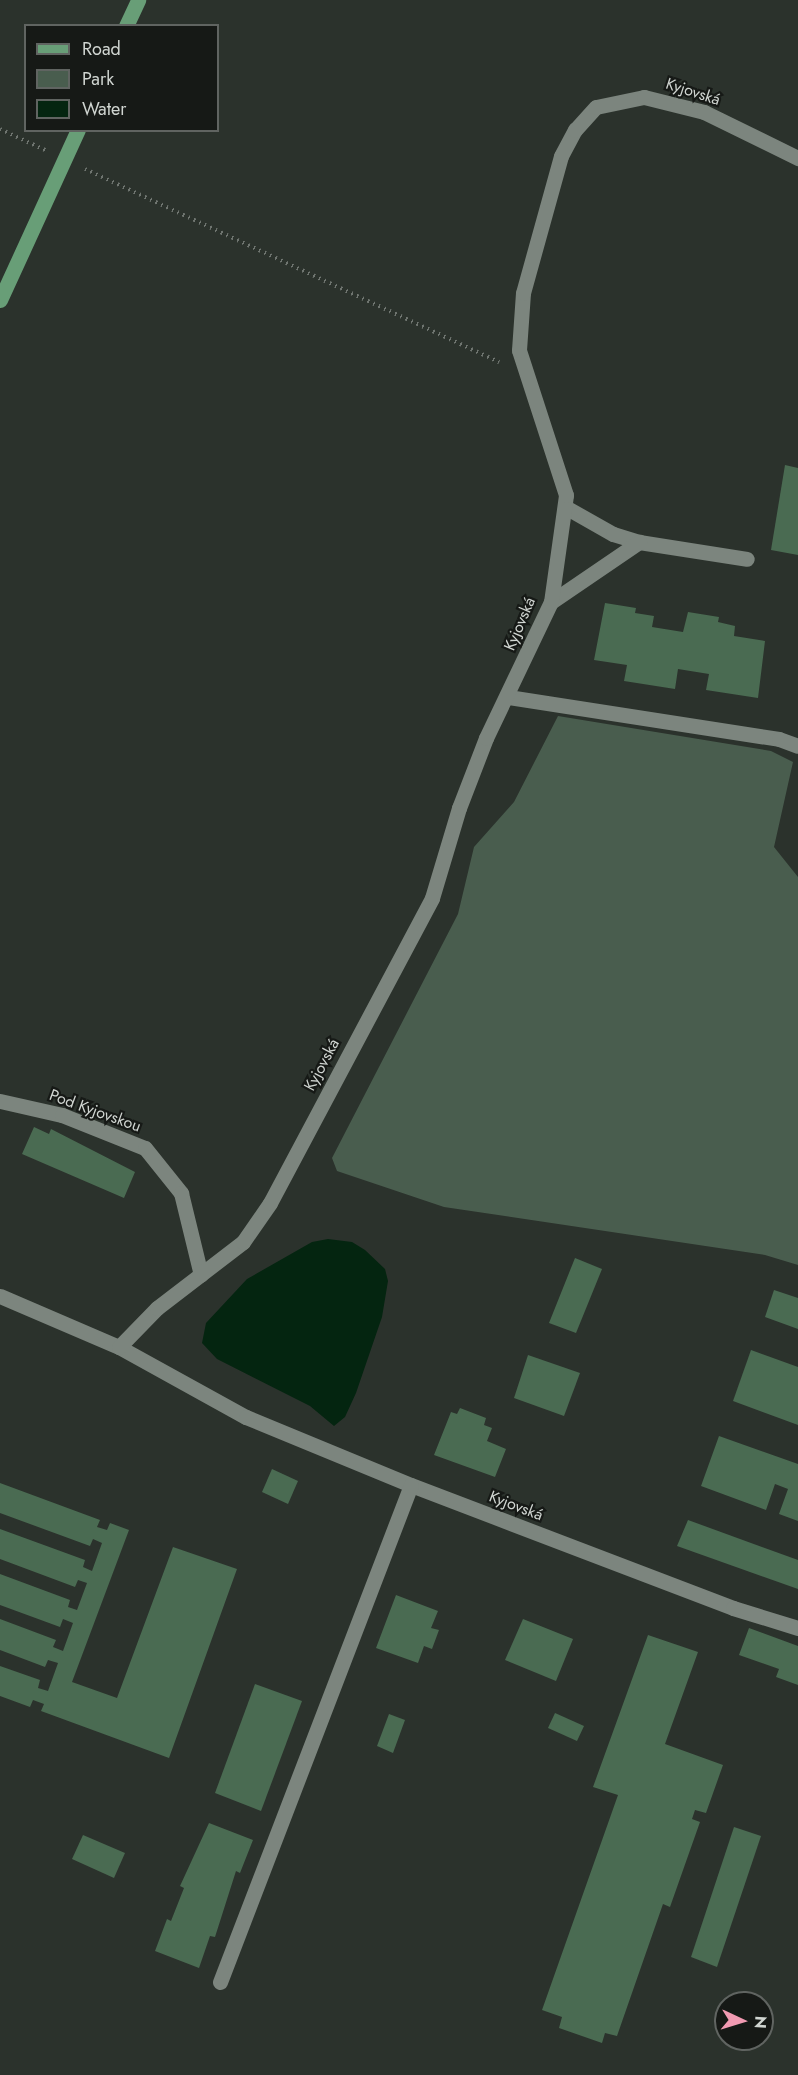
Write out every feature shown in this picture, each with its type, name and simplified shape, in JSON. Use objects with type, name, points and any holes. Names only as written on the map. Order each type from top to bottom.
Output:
[{"type":"main road","points":[[127,24],[138,0]]},
{"type":"main road","points":[[0,300],[77,132]]},
{"type":"street","name":"Kyjovská","points":[[119,1347],[157,1308],[243,1242],[270,1203],[432,898],[459,808],[486,738],[508,698],[551,602],[567,508],[566,495],[519,350],[523,293],[561,156],[575,130],[596,107],[644,97],[676,102],[704,112],[798,158]]},
{"type":"street","points":[[567,508],[613,534],[639,542],[747,559]]},
{"type":"street","points":[[551,602],[639,542]]},
{"type":"street","points":[[508,698],[779,739],[798,746]]},
{"type":"street","name":"Pod Kyjovskou","points":[[0,1101],[62,1115],[145,1148],[181,1193],[201,1275]]},
{"type":"street","name":"Kyjovská","points":[[0,1296],[119,1347],[246,1417],[411,1485],[733,1608],[798,1628]]},
{"type":"street","points":[[220,1982],[411,1485]]},
{"type":"path","points":[[157,202],[526,374]]},
{"type":"green space","points":[[558,716],[771,751],[793,762],[774,847],[798,877],[798,1265],[765,1255],[444,1207],[337,1171],[332,1158],[458,914],[474,847],[514,802]]},
{"type":"water","points":[[328,1239],[352,1242],[365,1250],[385,1269],[388,1281],[382,1317],[356,1393],[345,1417],[334,1426],[310,1406],[217,1359],[202,1343],[206,1323],[247,1279],[312,1242]]},
{"type":"building","points":[[785,465],[798,468],[798,555],[771,550]]},
{"type":"building","points":[[605,603],[636,608],[635,613],[654,616],[652,627],[683,632],[688,612],[719,617],[718,622],[735,626],[734,636],[765,641],[758,698],[706,690],[709,674],[678,669],[675,689],[624,681],[627,665],[594,660]]},
{"type":"building","points":[[34,1127],[49,1134],[51,1129],[135,1172],[124,1198],[22,1154]]},
{"type":"building","points":[[575,1258],[602,1269],[576,1333],[549,1323]]},
{"type":"building","points":[[774,1290],[798,1298],[798,1329],[765,1317]]},
{"type":"building","points":[[751,1350],[798,1367],[798,1425],[733,1401]]},
{"type":"building","points":[[528,1355],[580,1373],[564,1416],[514,1398]]},
{"type":"building","points":[[460,1408],[486,1418],[484,1425],[492,1428],[487,1441],[506,1449],[495,1477],[434,1455],[451,1412],[457,1414]]},
{"type":"building","points":[[719,1436],[798,1464],[798,1521],[779,1514],[788,1489],[775,1484],[766,1510],[701,1486]]},
{"type":"building","points":[[272,1469],[298,1481],[288,1504],[262,1492]]},
{"type":"building","points":[[0,1483],[100,1520],[97,1527],[107,1530],[110,1523],[129,1530],[72,1682],[117,1698],[173,1547],[237,1569],[169,1758],[41,1711],[44,1704],[33,1700],[30,1707],[0,1696],[0,1666],[40,1680],[38,1688],[48,1691],[58,1663],[48,1660],[45,1667],[0,1650],[0,1619],[56,1640],[53,1647],[63,1651],[73,1623],[63,1619],[60,1627],[0,1605],[0,1574],[70,1600],[68,1607],[77,1610],[87,1583],[78,1580],[75,1587],[0,1559],[0,1529],[85,1560],[83,1567],[92,1571],[102,1543],[93,1539],[90,1546],[0,1513]]},
{"type":"building","points":[[688,1520],[798,1560],[798,1589],[677,1546]]},
{"type":"building","points":[[396,1595],[438,1611],[431,1628],[439,1630],[432,1649],[424,1646],[418,1663],[376,1648]]},
{"type":"building","points":[[523,1619],[573,1639],[556,1681],[505,1660]]},
{"type":"building","points":[[749,1628],[798,1646],[798,1685],[776,1677],[779,1669],[739,1655]]},
{"type":"building","points":[[648,1635],[698,1652],[665,1744],[723,1765],[706,1813],[695,1810],[692,1819],[700,1822],[670,1907],[663,1904],[617,2036],[605,2033],[602,2043],[559,2028],[562,2017],[542,2010],[618,1795],[593,1787]]},
{"type":"building","points":[[255,1684],[302,1701],[261,1811],[215,1793]]},
{"type":"building","points":[[555,1713],[584,1726],[577,1741],[548,1728]]},
{"type":"building","points":[[389,1714],[405,1720],[393,1753],[377,1746]]},
{"type":"building","points":[[209,1823],[253,1840],[240,1873],[236,1871],[215,1937],[210,1936],[199,1968],[155,1951],[167,1919],[171,1921],[184,1888],[180,1886]]},
{"type":"building","points":[[734,1827],[761,1836],[717,1967],[691,1957]]},
{"type":"building","points":[[83,1835],[125,1853],[114,1878],[72,1859]]}]
